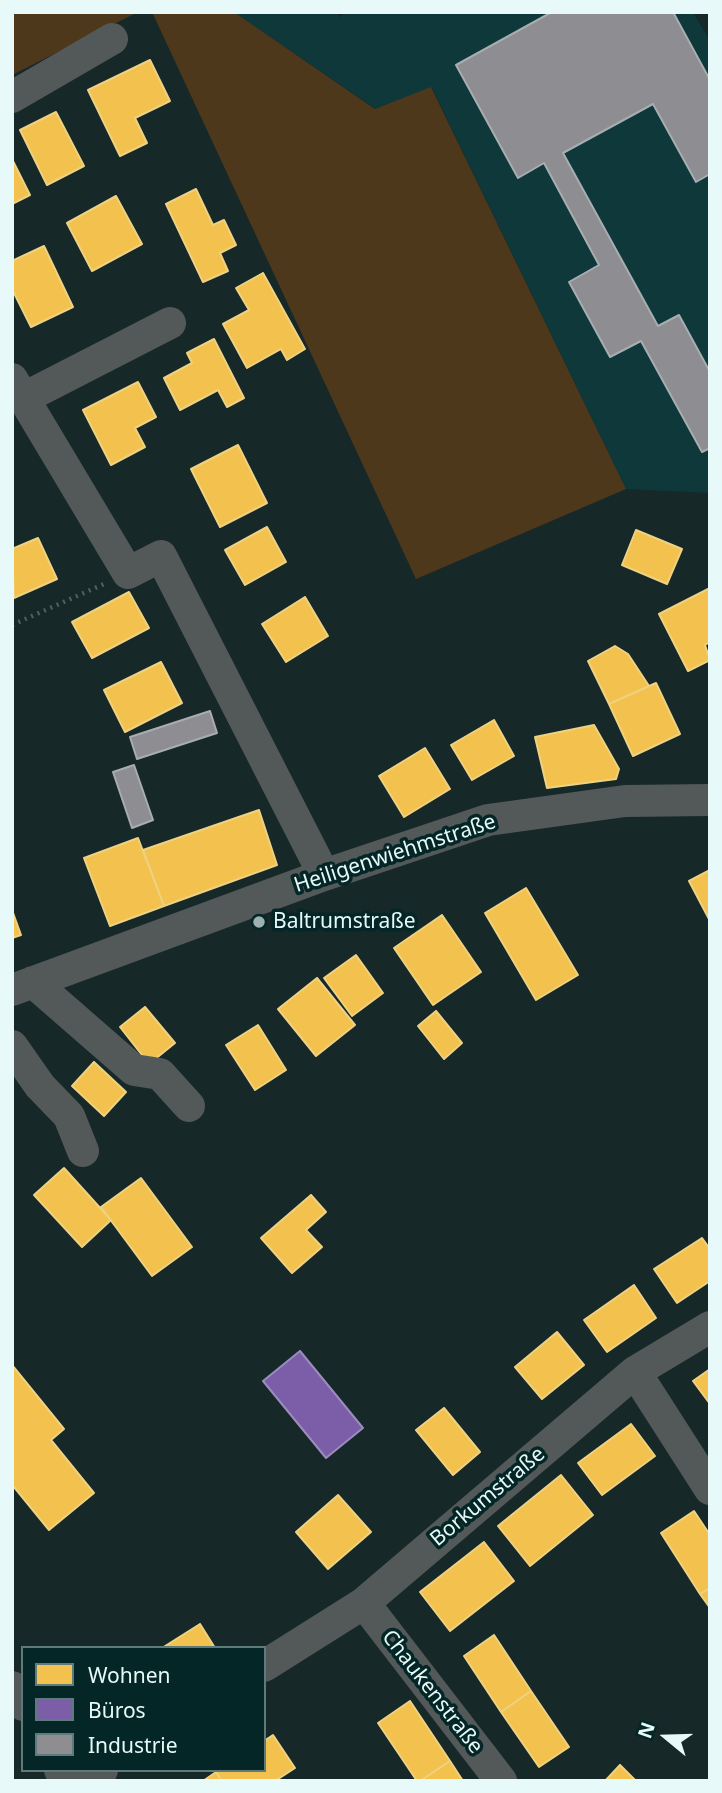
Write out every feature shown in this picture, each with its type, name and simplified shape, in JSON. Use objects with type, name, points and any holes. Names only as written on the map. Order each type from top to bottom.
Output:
[{"type":"street","points":[[12,97],[112,39]]},
{"type":"street","points":[[170,323],[18,388],[128,573],[161,556],[324,875]]},
{"type":"street","name":"Heiligenwiehmstraße","points":[[23,986],[324,875],[488,820],[625,801],[710,800]]},
{"type":"street","points":[[23,986],[134,1070],[160,1074],[189,1106]]},
{"type":"street","points":[[12,1046],[40,1086],[69,1116],[83,1151]]},
{"type":"street","name":"Borkumstraße","points":[[266,1665],[364,1602],[635,1372],[710,1327]]},
{"type":"street","points":[[635,1372],[710,1489]]},
{"type":"street","name":"Chaukenstraße","points":[[364,1602],[501,1781]]},
{"type":"street","points":[[12,1686],[21,1702]]},
{"type":"path","points":[[12,625],[128,573]]},
{"type":"shaded area","points":[[12,12],[138,12],[12,75]]},
{"type":"shaded area","points":[[152,12],[234,12],[375,109],[431,87],[626,489],[416,579]]},
{"type":"shaded area","points":[[234,12],[335,12],[340,17],[347,12],[693,12],[710,41],[710,493],[626,489],[432,88],[376,109]]},
{"type":"building: Wohnen","points":[[150,60],[170,101],[135,118],[147,143],[120,156],[88,90]]},
{"type":"building: Wohnen","points":[[56,112],[84,166],[47,185],[20,130]]},
{"type":"building: Wohnen","points":[[12,159],[30,195],[12,204]]},
{"type":"building: Wohnen","points":[[196,189],[213,225],[224,220],[236,245],[220,253],[228,271],[203,282],[166,204]]},
{"type":"building: Wohnen","points":[[116,196],[142,244],[92,271],[67,223]]},
{"type":"building: Wohnen","points":[[44,246],[73,307],[31,327],[12,289],[12,261]]},
{"type":"building: Wohnen","points":[[263,273],[305,349],[287,360],[281,349],[247,368],[223,324],[249,310],[236,288]]},
{"type":"building: Wohnen","points":[[214,339],[244,398],[227,407],[218,390],[180,410],[164,378],[192,363],[187,353]]},
{"type":"building: Wohnen","points":[[138,382],[156,417],[135,428],[145,447],[111,465],[83,410]]},
{"type":"building: Wohnen","points":[[238,445],[267,503],[220,527],[191,469]]},
{"type":"building: Wohnen","points":[[267,527],[286,562],[245,585],[225,550]]},
{"type":"building: Wohnen","points":[[636,530],[682,549],[667,584],[622,565]]},
{"type":"building: Wohnen","points":[[38,538],[57,579],[14,598],[12,549]]},
{"type":"building: Wohnen","points":[[710,588],[710,642],[705,645],[710,660],[688,671],[659,614]]},
{"type":"building: Wohnen","points":[[129,592],[149,628],[92,658],[72,622]]},
{"type":"building: Wohnen","points":[[305,597],[328,636],[286,662],[262,624]]},
{"type":"building: Wohnen","points":[[615,646],[628,654],[649,686],[609,704],[588,661]]},
{"type":"building: Wohnen","points":[[161,662],[182,703],[125,732],[104,690]]},
{"type":"building: Wohnen","points":[[656,683],[680,734],[633,756],[609,704]]},
{"type":"building: Wohnen","points":[[494,720],[514,756],[472,780],[451,745]]},
{"type":"building: Wohnen","points":[[594,725],[619,769],[616,779],[547,788],[535,737]]},
{"type":"building: Wohnen","points":[[425,748],[450,789],[404,817],[379,776]]},
{"type":"building: Wohnen","points":[[259,810],[277,865],[164,906],[143,850]]},
{"type":"building: Wohnen","points":[[138,838],[164,906],[110,926],[84,858]]},
{"type":"building: Wohnen","points":[[710,870],[710,921],[689,881]]},
{"type":"building: Wohnen","points":[[526,888],[578,975],[536,1000],[485,913]]},
{"type":"building: Wohnen","points":[[12,910],[21,935],[12,938]]},
{"type":"building: Wohnen","points":[[442,915],[481,972],[433,1005],[394,948]]},
{"type":"building: Wohnen","points":[[356,955],[383,993],[352,1016],[324,978]]},
{"type":"building: Wohnen","points":[[317,978],[355,1025],[316,1056],[278,1009]]},
{"type":"building: Wohnen","points":[[145,1007],[175,1043],[149,1064],[120,1027]]},
{"type":"building: Wohnen","points":[[436,1011],[462,1043],[444,1059],[418,1026]]},
{"type":"building: Wohnen","points":[[258,1025],[286,1070],[255,1090],[226,1045]]},
{"type":"building: Wohnen","points":[[94,1062],[126,1092],[104,1116],[72,1086]]},
{"type":"building: Wohnen","points":[[64,1168],[111,1220],[82,1247],[34,1195]]},
{"type":"building: Wohnen","points":[[141,1178],[192,1247],[152,1276],[101,1207]]},
{"type":"building: Wohnen","points":[[311,1195],[326,1212],[306,1230],[322,1247],[292,1273],[261,1238]]},
{"type":"building: Wohnen","points":[[702,1238],[710,1249],[710,1281],[677,1303],[654,1269]]},
{"type":"building: Wohnen","points":[[634,1285],[656,1318],[607,1352],[584,1320]]},
{"type":"building: Wohnen","points":[[557,1332],[584,1365],[542,1399],[515,1367]]},
{"type":"building: Wohnen","points":[[12,1365],[64,1429],[51,1440],[94,1493],[49,1530],[14,1487],[12,1489]]},
{"type":"building: Wohnen","points":[[710,1369],[710,1404],[693,1381]]},
{"type":"building: Wohnen","points":[[444,1408],[480,1452],[453,1475],[416,1430]]},
{"type":"building: Wohnen","points":[[631,1424],[655,1456],[602,1495],[578,1463]]},
{"type":"building: Wohnen","points":[[561,1475],[593,1515],[530,1566],[498,1526]]},
{"type":"building: Wohnen","points":[[338,1495],[371,1532],[328,1569],[296,1532]]},
{"type":"building: Wohnen","points":[[694,1511],[710,1535],[710,1588],[700,1594],[661,1533]]},
{"type":"building: Wohnen","points":[[484,1542],[514,1581],[450,1631],[420,1592]]},
{"type":"building: Wohnen","points":[[710,1588],[710,1608],[700,1594]]},
{"type":"building: Wohnen","points":[[200,1624],[214,1646],[165,1646]]},
{"type":"building: Wohnen","points":[[494,1635],[531,1691],[501,1712],[464,1656]]},
{"type":"building: Wohnen","points":[[531,1691],[569,1747],[539,1767],[501,1712]]},
{"type":"building: Wohnen","points":[[410,1701],[450,1761],[420,1781],[417,1781],[378,1723]]},
{"type":"building: Wohnen","points":[[273,1735],[295,1768],[275,1781],[222,1781],[216,1772],[266,1772],[266,1740]]},
{"type":"building: Wohnen","points":[[450,1761],[463,1781],[420,1781]]},
{"type":"building: Wohnen","points":[[620,1765],[636,1781],[605,1781]]},
{"type":"building: Wohnen","points":[[216,1772],[222,1781],[203,1781]]},
{"type":"building: Büros","points":[[300,1351],[363,1428],[326,1458],[263,1381]]},
{"type":"building: Industrie","points":[[552,12],[673,12],[710,80],[710,174],[696,182],[653,104],[563,153],[658,326],[679,315],[710,372],[710,448],[702,452],[641,341],[610,357],[569,282],[599,265],[544,163],[518,178],[456,65]]},
{"type":"building: Industrie","points":[[210,711],[217,733],[137,759],[130,737]]},
{"type":"building: Industrie","points":[[134,765],[153,820],[132,828],[113,772]]},
{"type":"place","name":"Baltrumstraße","points":[[259,922]]}]
